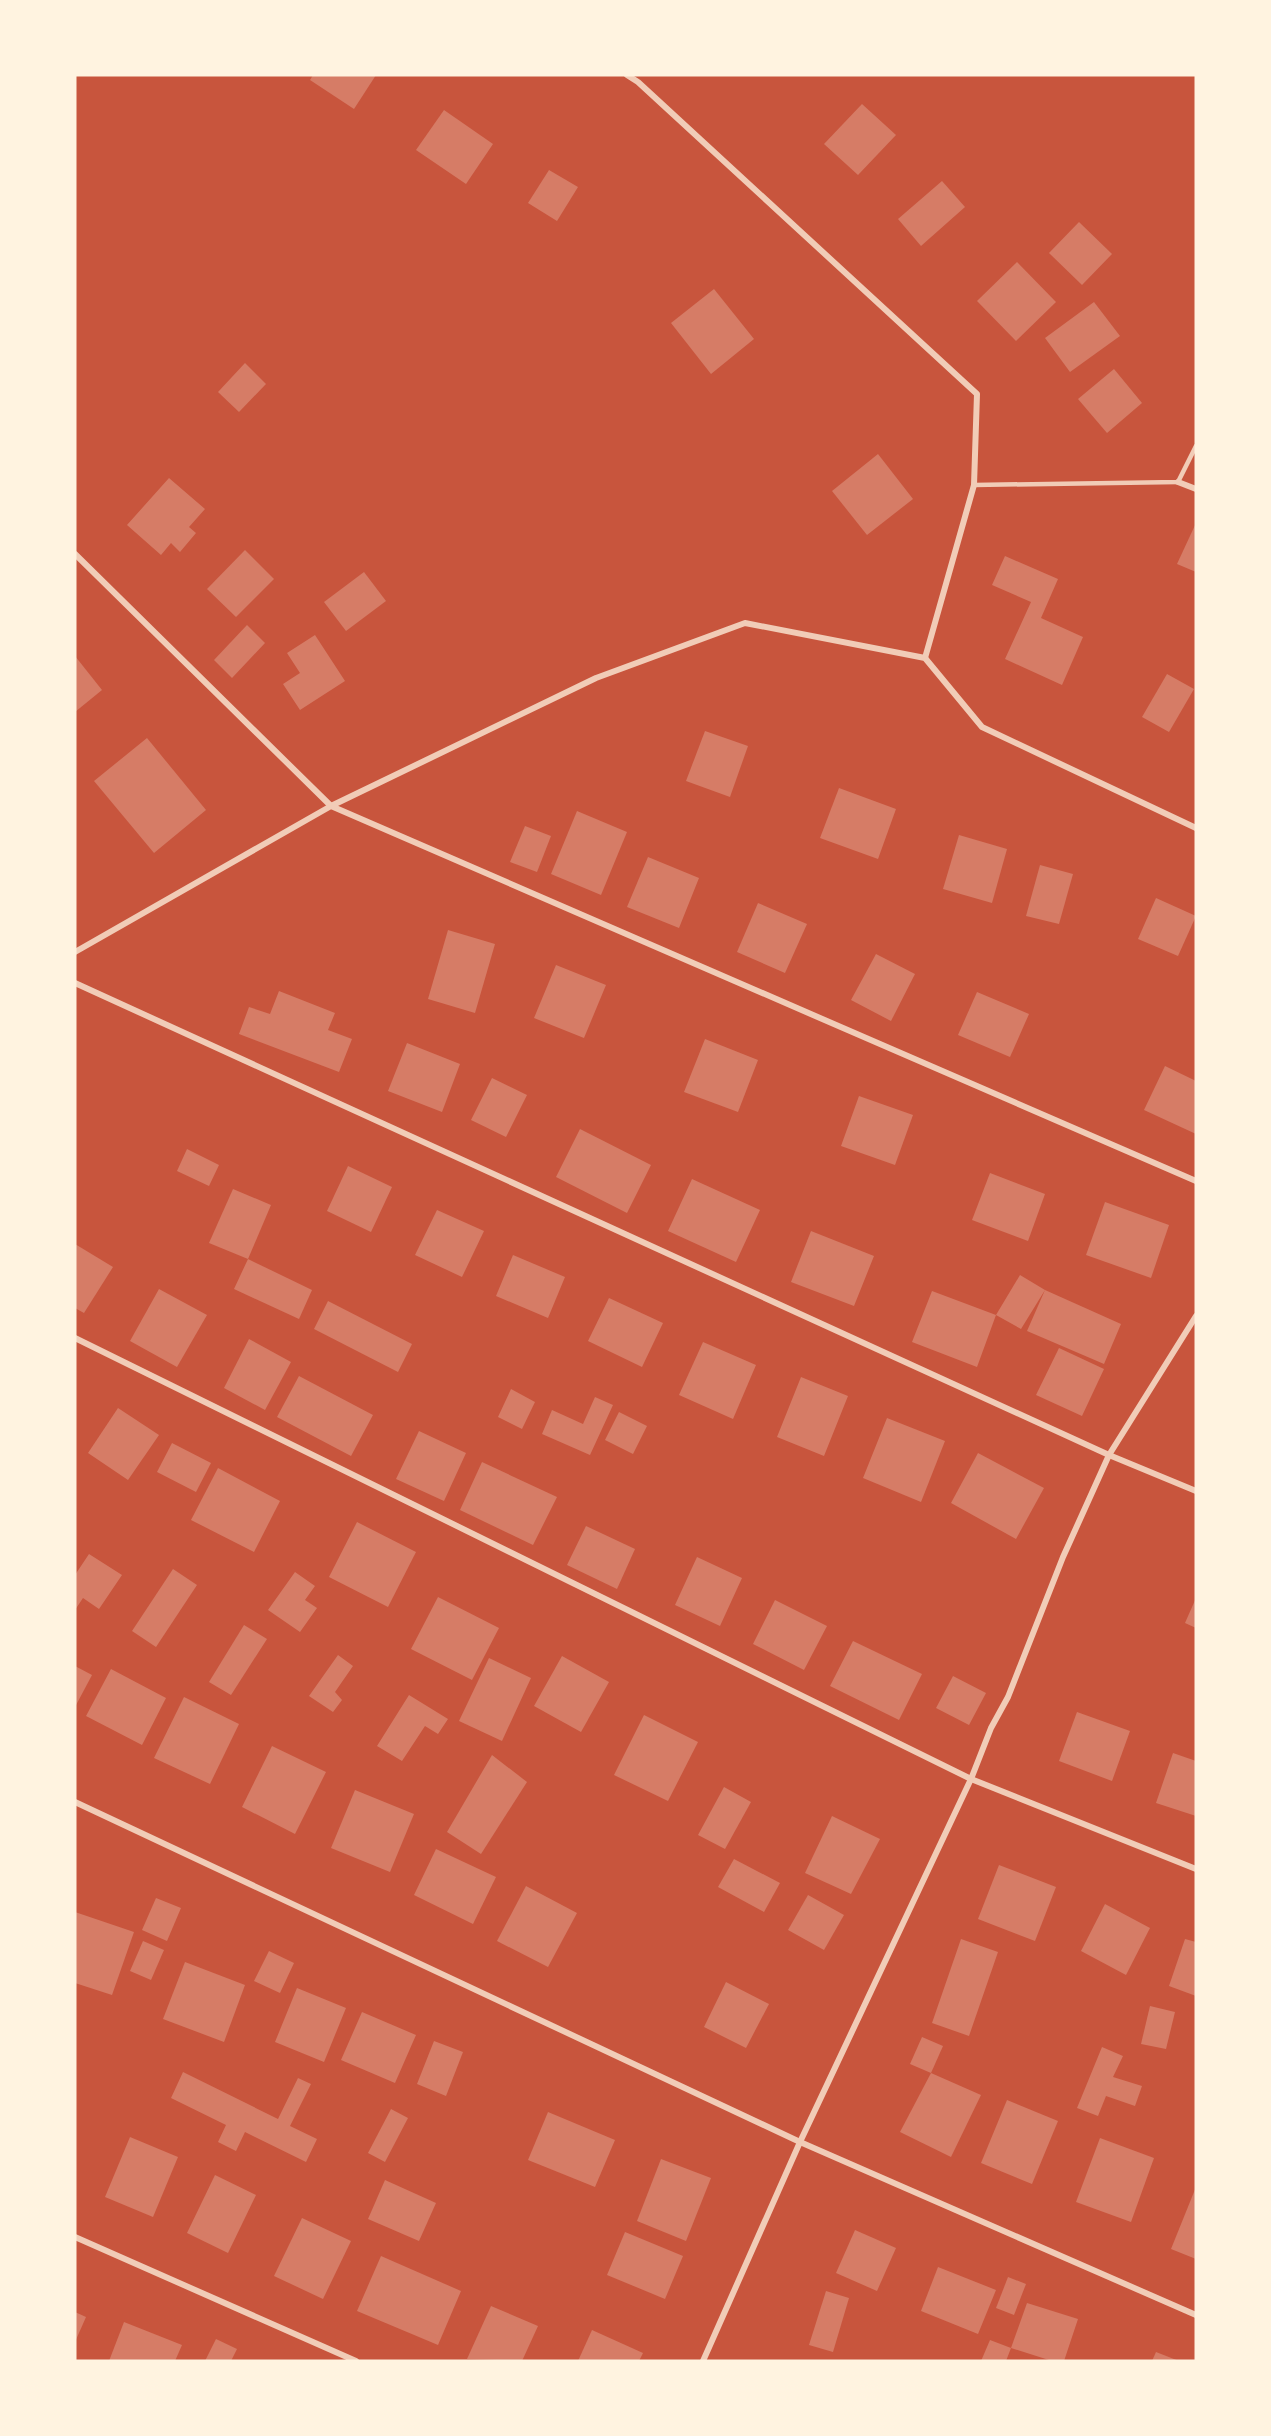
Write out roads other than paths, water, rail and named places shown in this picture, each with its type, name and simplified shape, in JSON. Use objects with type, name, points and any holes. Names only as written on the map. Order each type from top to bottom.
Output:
[{"type":"street","points":[[627,75],[656,98],[976,394],[974,485],[925,658]]},
{"type":"street","points":[[1178,482],[1196,489]]},
{"type":"street","points":[[75,554],[331,806],[1196,1180]]},
{"type":"street","points":[[75,952],[331,806],[596,678],[745,623],[925,658],[982,727],[1196,828]]},
{"type":"street","points":[[75,983],[1109,1455],[1196,1491]]},
{"type":"street","points":[[703,2361],[800,2142],[971,1779],[991,1728],[1008,1697],[1063,1557],[1109,1455],[1196,1316]]},
{"type":"street","points":[[75,1338],[971,1779],[1196,1869]]},
{"type":"street","points":[[75,1802],[800,2142],[1196,2315]]},
{"type":"street","points":[[75,2237],[356,2361]]},
{"type":"lane","points":[[974,485],[1178,482],[1196,447]]}]
